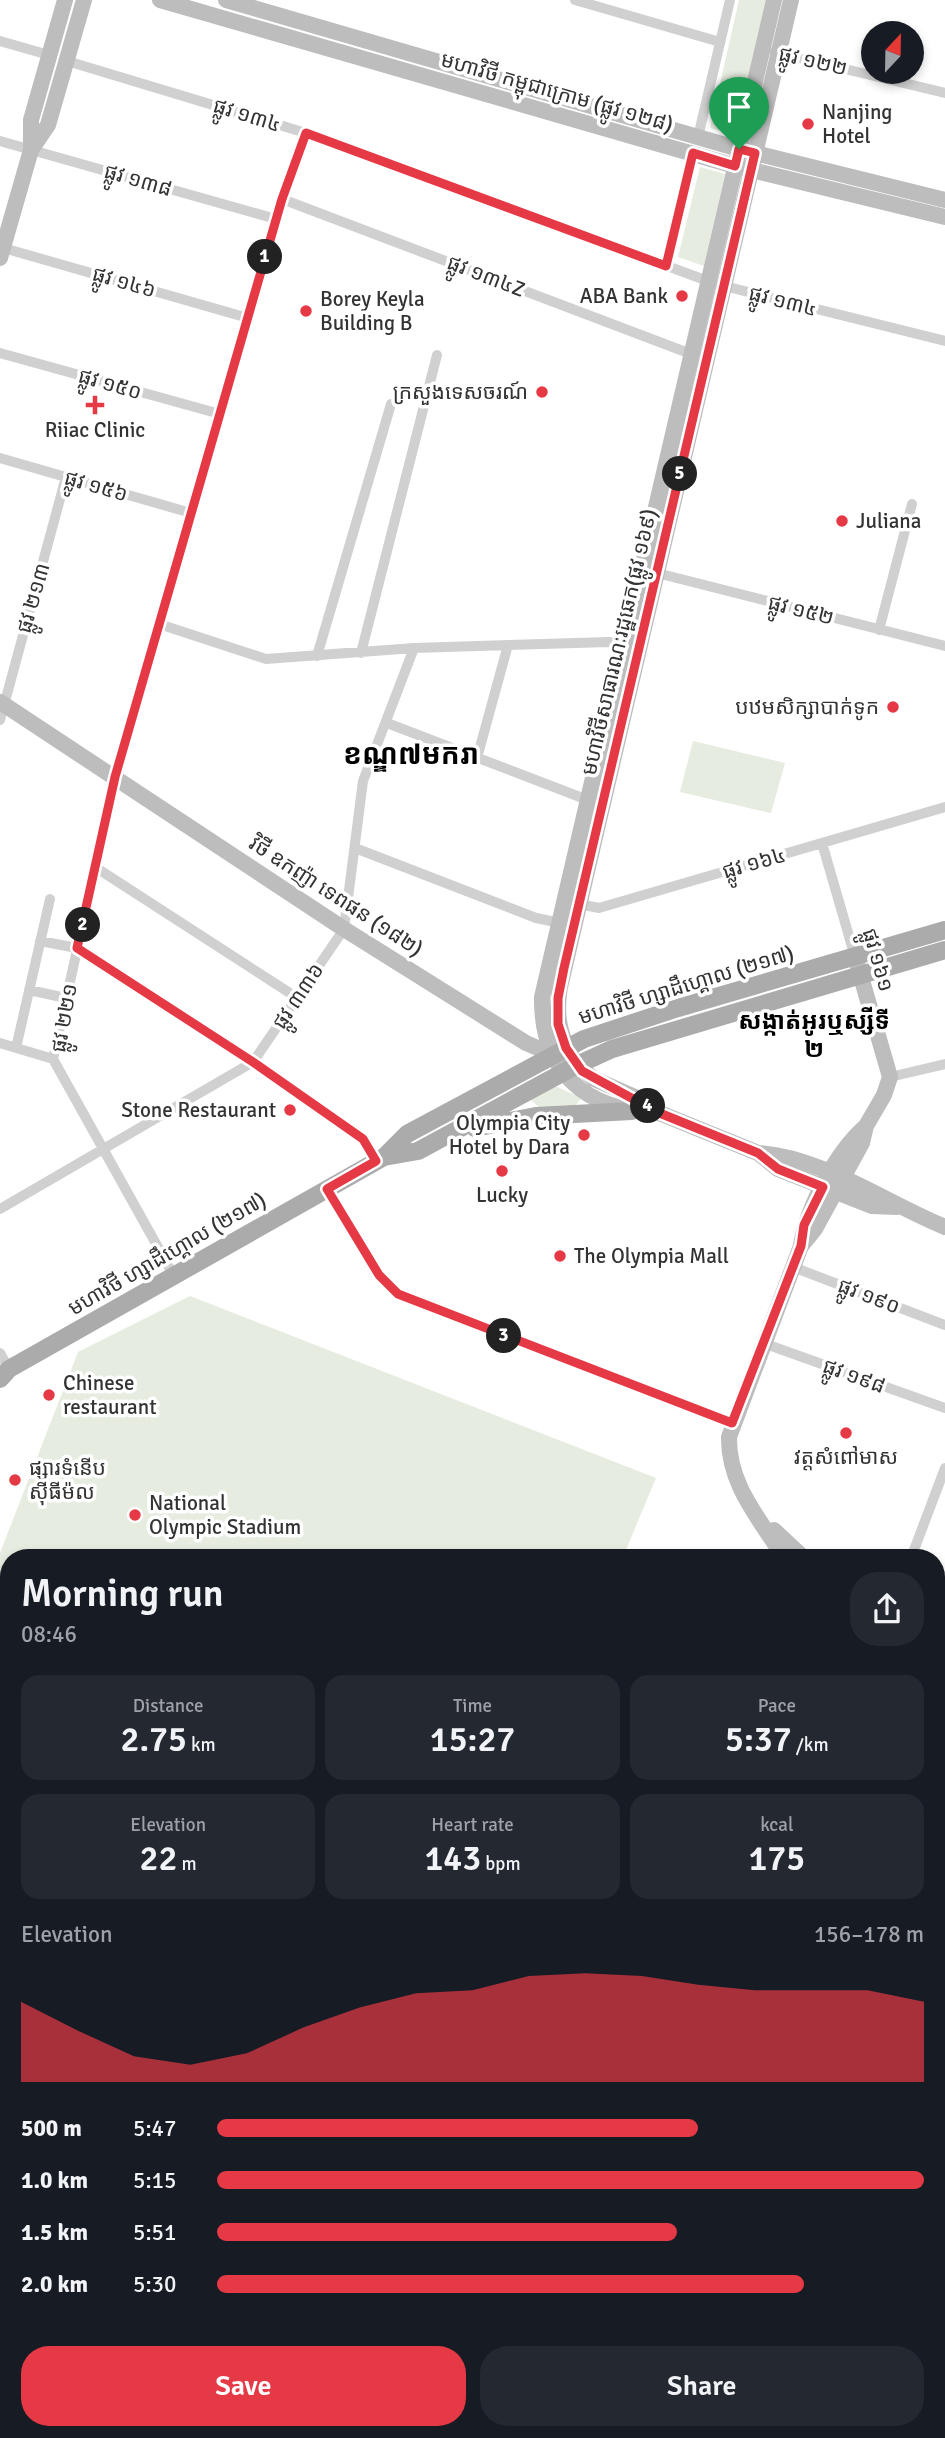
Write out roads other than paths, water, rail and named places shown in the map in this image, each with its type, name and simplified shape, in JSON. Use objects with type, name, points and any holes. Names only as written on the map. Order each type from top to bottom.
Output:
[{"type":"main road","points":[[1,251],[31,150],[31,120],[65,0]]},
{"type":"main road","points":[[31,150],[48,125],[84,0]]},
{"type":"main road","name":"មហាវិថី កម្ពុជាក្រោម (ផ្លូវ ១២៨)","points":[[160,0],[332,50],[696,146],[747,151],[945,200]]},
{"type":"main road","name":"មហាវិថី កម្ពុជាក្រោម (ផ្លូវ ១២៨)","points":[[226,0],[337,32],[696,146],[743,168],[945,217]]},
{"type":"main road","points":[[771,51],[774,0]]},
{"type":"main road","points":[[743,168],[771,51],[791,0]]},
{"type":"main road","points":[[332,50],[337,32]]},
{"type":"main road","name":"មហាវិថីសាធារណៈរដ្ឋឆេក(ផ្លូវ ១៦៩)","points":[[558,1051],[558,998],[657,573],[716,284],[743,168]]},
{"type":"main road","name":"មហាវិថីសាធារណៈរដ្ឋឆេក(ផ្លូវ ១៦៩)","points":[[558,1051],[542,1026],[541,997],[691,354],[716,284]]},
{"type":"main road","name":"វិថី ឧកញ៉ា ទេពផន (១៨២)","points":[[1,708],[115,777],[344,929],[491,1022],[558,1051],[587,1093],[632,1111],[657,1112]]},
{"type":"main road","name":"មហាវិថី ហ្សាដឹហ្គោល (២១៧)","points":[[3,1373],[380,1159],[407,1134],[558,1051],[604,1031],[945,930]]},
{"type":"main road","name":"មហាវិថី ហ្សាដឹហ្គោល (២១៧)","points":[[380,1159],[418,1151],[612,1049],[945,950]]},
{"type":"main road","name":"ផ្លូវ ១៦១","points":[[855,957],[890,1077]]},
{"type":"main road","points":[[491,1022],[509,1030],[526,1029],[536,1019],[541,997]]},
{"type":"main road","points":[[678,1008],[684,1028]]},
{"type":"main road","name":"វិថី ឧកញ៉ា ទេពផន (១៨២)","points":[[570,1069],[635,1097],[657,1112],[758,1153],[783,1155],[833,1183],[876,1192],[897,1207],[945,1227]]},
{"type":"main road","points":[[778,1549],[762,1520],[740,1491],[733,1472],[729,1454],[732,1423],[801,1246],[804,1225],[862,1143],[866,1126],[890,1077]]},
{"type":"main road","points":[[451,1133],[536,1116],[632,1111]]},
{"type":"main road","points":[[762,1520],[794,1549]]},
{"type":"street","points":[[575,0],[720,42]]},
{"type":"street","points":[[666,266],[730,0]]},
{"type":"street","points":[[0,41],[49,55]]},
{"type":"street","name":"ផ្លូវ ១២២","points":[[771,51],[945,93]]},
{"type":"street","name":"ផ្លូវ ១៣៤","points":[[67,61],[306,133],[716,284],[945,341]]},
{"type":"street","name":"ផ្លូវ ២២១","points":[[174,1276],[53,1059],[115,777],[276,219],[306,133]]},
{"type":"street","name":"ផ្លូវ ១៣៨","points":[[0,141],[276,219]]},
{"type":"street","name":"ផ្លូវ ១៣៤Z","points":[[282,199],[691,354]]},
{"type":"street","name":"ផ្លូវ ១៤៦","points":[[1,251],[248,318]]},
{"type":"street","name":"ផ្លូវ ១៥០","points":[[0,353],[220,414]]},
{"type":"street","points":[[361,653],[437,355]]},
{"type":"street","points":[[317,656],[391,404]]},
{"type":"street","name":"ផ្លូវ ១៥៦","points":[[0,458],[191,513]]},
{"type":"street","name":"ផ្លូវ ២១៣","points":[[1,708],[66,477]]},
{"type":"street","points":[[879,630],[912,504]]},
{"type":"street","name":"ផ្លូវ ១៥២","points":[[657,573],[945,646]]},
{"type":"street","points":[[159,624],[266,659],[414,648],[609,642],[639,648]]},
{"type":"street","points":[[477,758],[508,645]]},
{"type":"street","name":"ផ្លូវ ៣៣៦","points":[[0,1209],[253,1062],[344,929],[363,781],[414,648]]},
{"type":"street","points":[[387,723],[602,804]]},
{"type":"street","name":"ផ្លូវ ១៦៤","points":[[562,901],[599,908],[945,807]]},
{"type":"street","name":"ផ្លូវ ១៦១","points":[[822,843],[855,957]]},
{"type":"street","points":[[355,848],[537,918],[574,926]]},
{"type":"street","points":[[95,867],[296,997]]},
{"type":"street","points":[[16,1048],[50,899]]},
{"type":"street","points":[[40,941],[77,948],[253,1062],[363,1139],[380,1159]]},
{"type":"street","points":[[29,990],[66,999]]},
{"type":"street","points":[[0,1043],[53,1059]]},
{"type":"street","points":[[890,1077],[945,1064]]},
{"type":"street","points":[[327,1189],[379,1275],[398,1294],[732,1423]]},
{"type":"street","name":"ផ្លូវ ១៩០","points":[[793,1267],[945,1325]]},
{"type":"street","name":"ផ្លូវ ១៩៨","points":[[763,1343],[945,1408]]},
{"type":"street","points":[[0,1353],[3,1373]]},
{"type":"street","points":[[914,1549],[945,1468]]},
{"type":"place","name":"Nanjing Hotel","points":[[808,124]]},
{"type":"place","name":"ABA Bank","points":[[682,296]]},
{"type":"place","name":"Borey Keyla Building B","points":[[306,311]]},
{"type":"place","name":"ក្រសួងទេសចរណ៍","points":[[542,392]]},
{"type":"place","name":"Riiac Clinic","points":[[95,405]]},
{"type":"place","name":"Juliana","points":[[842,521]]},
{"type":"place","name":"បឋមសិក្សាបាក់ទូក","points":[[893,707]]},
{"type":"place","name":"Stone Restaurant","points":[[290,1110]]},
{"type":"place","name":"Olympia City Hotel by Dara","points":[[584,1135]]},
{"type":"place","name":"Lucky","points":[[502,1171]]},
{"type":"place","name":"The Olympia Mall","points":[[560,1256]]},
{"type":"place","name":"Chinese restaurant","points":[[49,1395]]},
{"type":"place","name":"វត្តសំពៅមាស","points":[[846,1433]]},
{"type":"place","name":"ផ្សារទំនើប ស៊ីធីម៉ល","points":[[15,1480]]},
{"type":"place","name":"National Olympic Stadium","points":[[135,1515]]},
{"type":"district","name":"ខណ្ឌ៧មករា","points":[[411,754]]},
{"type":"district","name":"សង្កាត់អូរឬស្សីទី ២","points":[[814,1035]]}]
